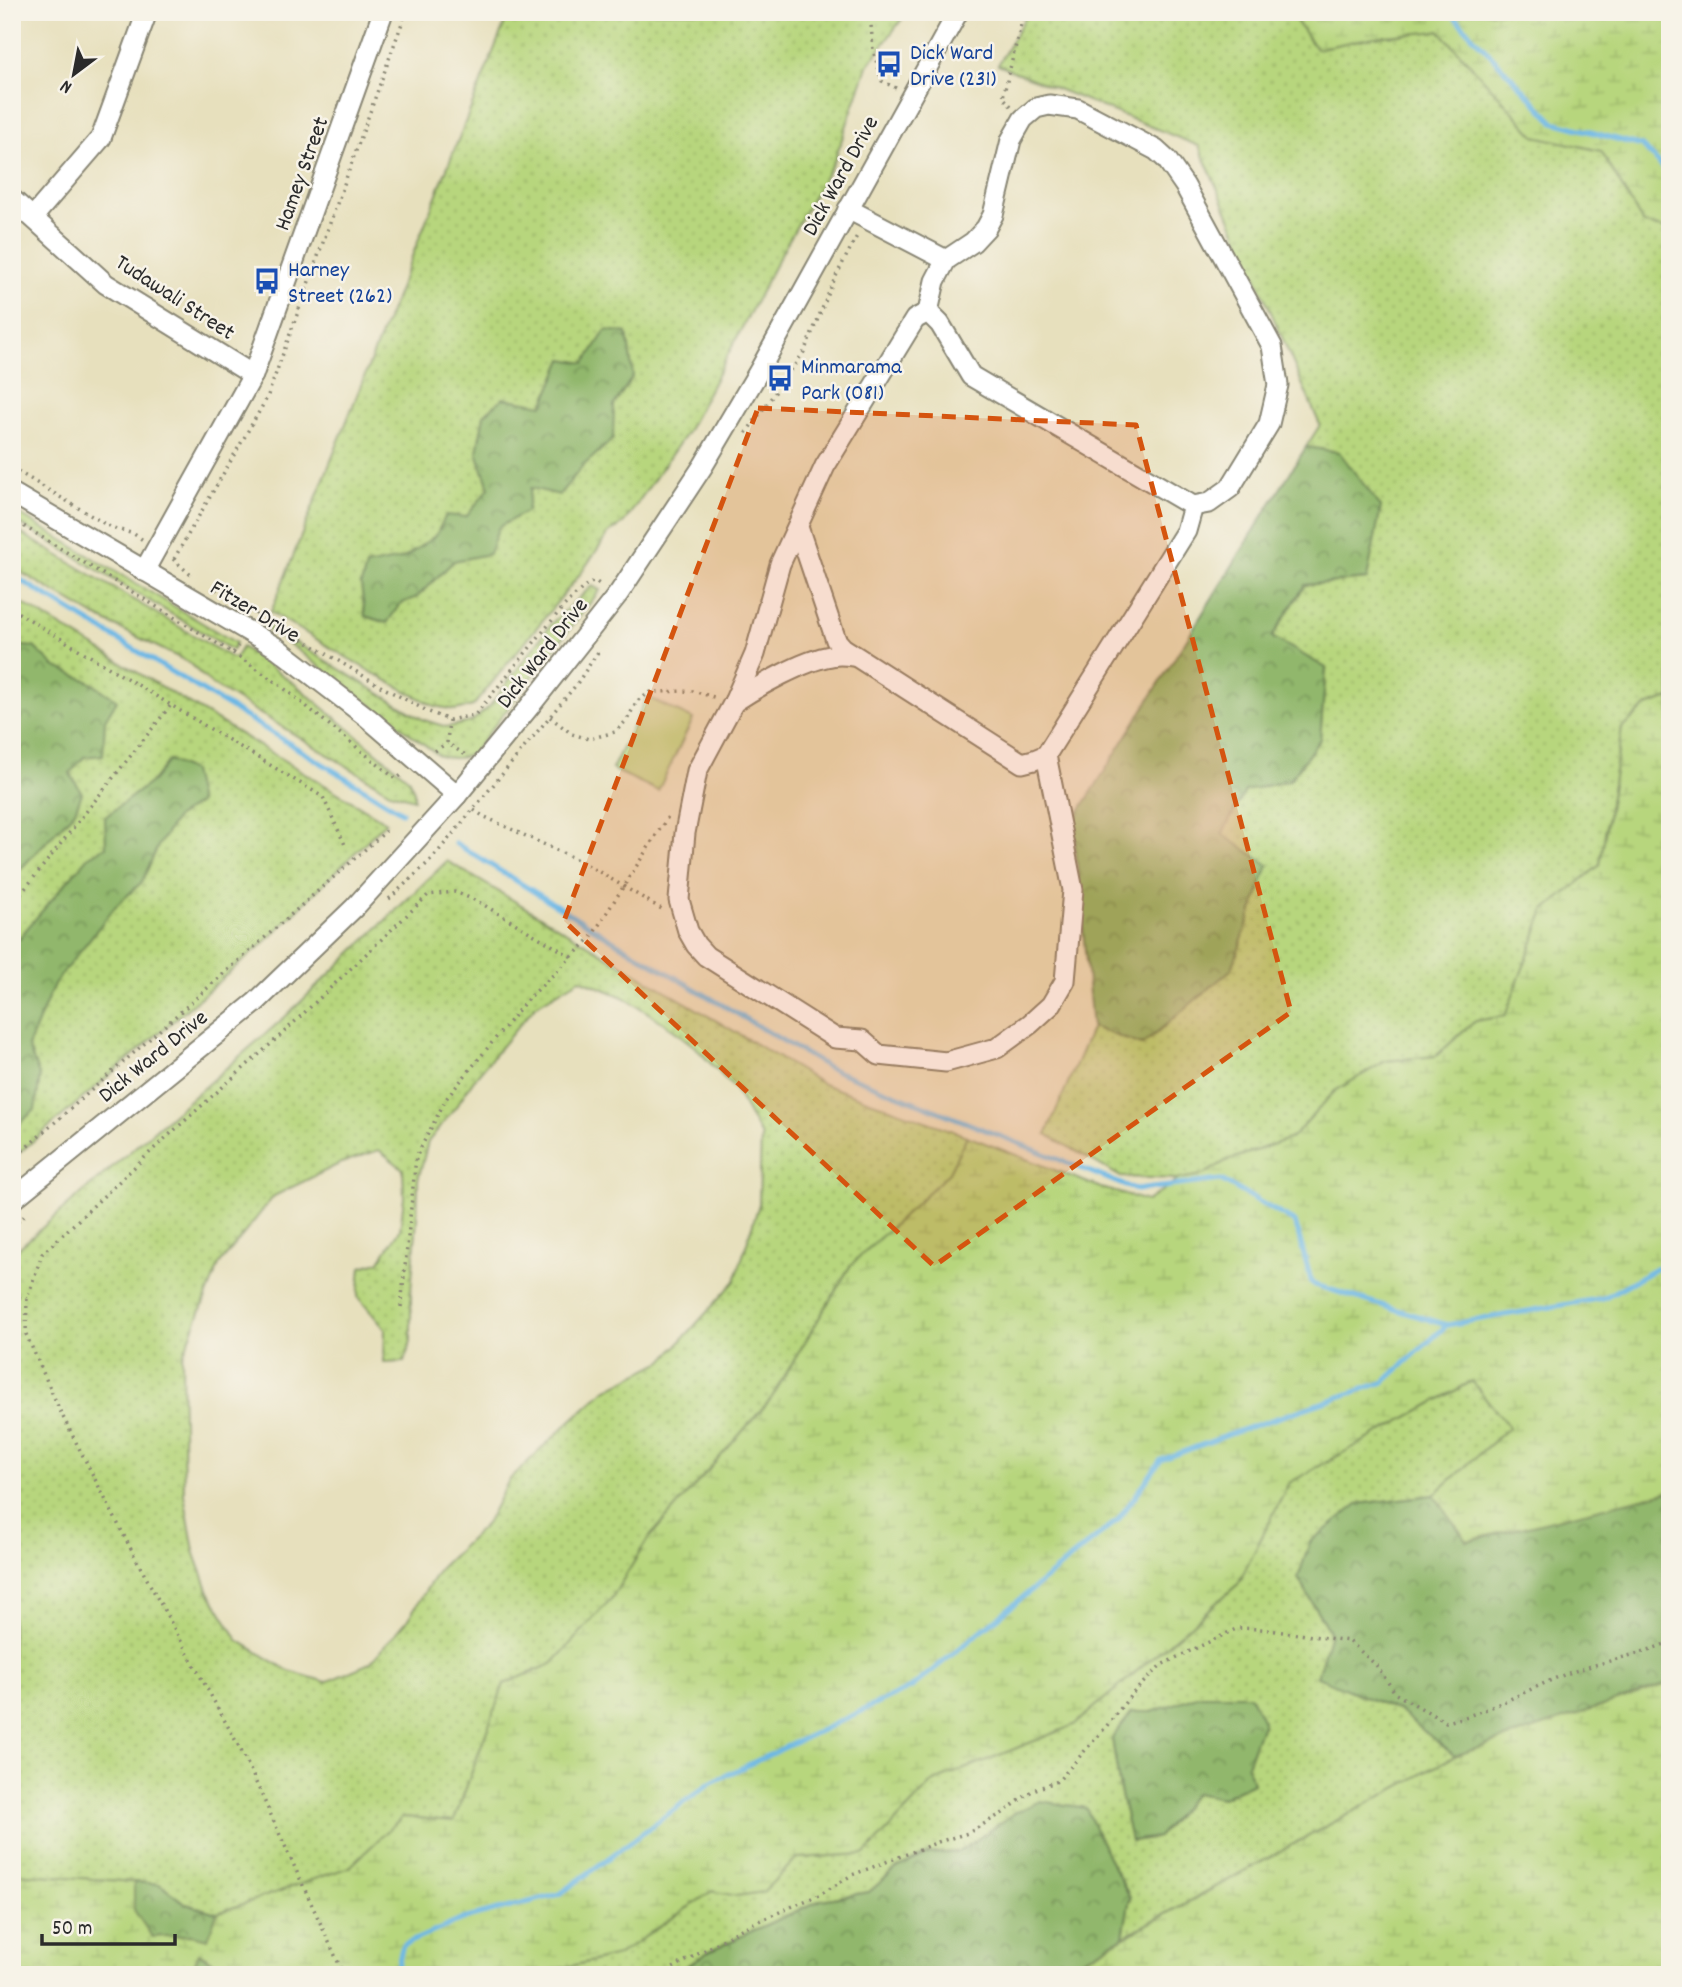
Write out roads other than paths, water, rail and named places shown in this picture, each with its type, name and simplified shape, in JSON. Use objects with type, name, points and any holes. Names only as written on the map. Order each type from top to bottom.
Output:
[{"type":"street","points":[[33,217],[101,138],[147,12]]},
{"type":"street","name":"Hamey Street","points":[[144,571],[253,375],[383,12]]},
{"type":"street","name":"Dick Ward Drive","points":[[12,1200],[255,1003],[355,908],[457,795],[530,706],[617,595],[703,466],[958,12]]},
{"type":"street","points":[[928,312],[940,324],[971,376],[1193,506],[1209,503],[1230,488],[1269,424],[1278,385],[1272,346],[1185,186],[1167,160],[1156,150],[1078,109],[1049,105],[1036,108],[1023,119],[1011,141],[993,215],[986,228],[973,242],[946,260],[935,281],[928,312],[915,319],[825,466],[780,564],[755,654],[734,702],[697,771],[685,833],[679,900],[692,938],[706,956],[835,1038],[863,1040],[879,1055],[946,1062],[997,1048],[1051,1005],[1065,981],[1073,890],[1046,755]]},
{"type":"street","name":"Tudawali Street","points":[[12,200],[106,284],[253,375]]},
{"type":"street","points":[[848,209],[946,260]]},
{"type":"street","name":"Fitzer Drive","points":[[12,493],[277,648],[368,718],[457,795]]},
{"type":"street","points":[[798,527],[836,640],[853,656],[1022,762],[1046,755],[1186,531],[1193,506]]},
{"type":"street","points":[[734,702],[802,666],[828,656],[853,656]]},
{"type":"waterway","points":[[1450,12],[1554,122],[1642,146],[1670,175]]},
{"type":"waterway","points":[[12,575],[402,812]]},
{"type":"waterway","points":[[455,843],[829,1068],[1136,1190],[1221,1180],[1295,1222],[1312,1284],[1447,1325]]},
{"type":"waterway","points":[[395,1975],[403,1945],[463,1919],[560,1894],[710,1783],[912,1687],[1118,1520],[1161,1460],[1384,1382],[1447,1325],[1603,1298],[1670,1261]]},
{"type":"place","name":"Dick Ward Drive (231)","points":[[889,64]]},
{"type":"place","name":"Harney Street (262)","points":[[267,281]]},
{"type":"place","name":"Minmarama Park (081)","points":[[780,378]]}]
